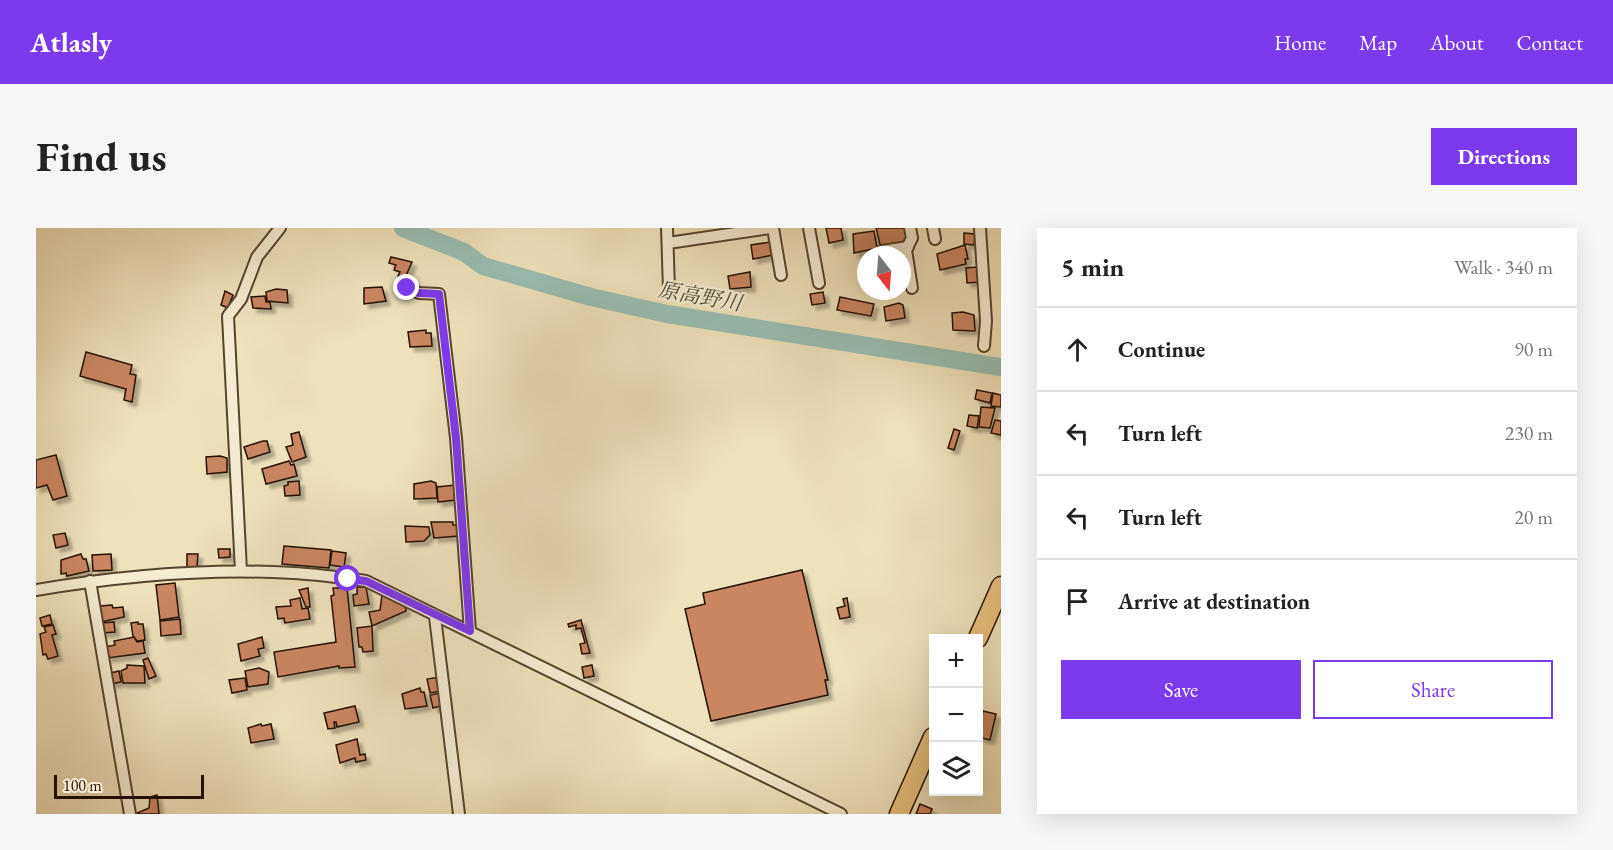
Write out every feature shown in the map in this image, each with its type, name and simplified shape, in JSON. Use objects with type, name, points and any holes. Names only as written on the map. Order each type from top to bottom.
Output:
[{"type":"highway","points":[[980,634],[1001,586]]},
{"type":"highway","points":[[899,814],[931,742]]},
{"type":"street","points":[[241,571],[228,316],[241,299],[257,256],[280,228]]},
{"type":"street","points":[[667,228],[669,289]]},
{"type":"street","points":[[668,243],[771,228],[781,275]]},
{"type":"street","points":[[809,228],[819,283]]},
{"type":"street","points":[[908,246],[912,238],[910,228]]},
{"type":"street","points":[[980,228],[986,321],[984,346]]},
{"type":"street","points":[[911,282],[912,288]]},
{"type":"street","points":[[407,288],[419,293],[439,294],[456,438],[470,631]]},
{"type":"street","points":[[36,590],[90,581],[241,571],[295,573],[366,581],[435,617],[470,631],[841,814]]},
{"type":"street","points":[[90,581],[130,814]]},
{"type":"street","points":[[435,617],[459,814]]},
{"type":"building","points":[[826,228],[841,228],[843,240],[829,243]]},
{"type":"building","points":[[876,228],[905,228],[908,240],[880,246]]},
{"type":"building","points":[[874,231],[877,246],[857,246],[857,252],[854,253],[853,234]]},
{"type":"building","points":[[964,233],[975,234],[974,245],[964,244]]},
{"type":"building","points":[[770,242],[773,255],[753,259],[751,245]]},
{"type":"building","points":[[965,245],[968,259],[965,259],[966,264],[940,270],[937,254]]},
{"type":"building","points":[[391,257],[412,262],[405,278],[407,284],[404,284],[404,277],[398,276],[400,272],[394,270],[396,265],[389,263]]},
{"type":"building","points":[[977,267],[978,282],[967,283],[966,268]]},
{"type":"building","points":[[750,272],[751,287],[730,289],[728,276]]},
{"type":"building","points":[[382,287],[386,301],[364,304],[364,288]]},
{"type":"building","points":[[276,289],[287,290],[288,303],[267,301],[266,292]]},
{"type":"building","points":[[225,291],[233,295],[228,308],[221,305]]},
{"type":"building","points":[[823,292],[825,303],[812,305],[810,294]]},
{"type":"building","points":[[265,296],[266,302],[270,302],[271,309],[253,308],[251,297]]},
{"type":"building","points":[[840,297],[874,304],[871,316],[837,310]]},
{"type":"building","points":[[899,303],[903,305],[905,318],[886,321],[884,307]]},
{"type":"building","points":[[963,312],[974,315],[975,331],[953,330],[952,313]]},
{"type":"building","points":[[426,330],[426,333],[431,333],[432,346],[410,347],[408,332]]},
{"type":"building","points":[[86,352],[132,365],[130,374],[136,375],[132,402],[124,400],[126,389],[80,376]]},
{"type":"building","points":[[977,390],[992,393],[990,403],[975,399]]},
{"type":"building","points":[[993,393],[1001,395],[1001,407],[991,406]]},
{"type":"building","points":[[981,407],[995,408],[990,428],[979,427]]},
{"type":"building","points":[[969,415],[979,416],[977,428],[967,426]]},
{"type":"building","points":[[995,420],[1001,421],[1001,435],[991,433]]},
{"type":"building","points":[[954,429],[960,431],[954,450],[948,448]]},
{"type":"building","points":[[299,432],[306,457],[292,462],[286,447],[293,445],[291,434]]},
{"type":"building","points":[[267,441],[270,452],[248,459],[244,447]]},
{"type":"building","points":[[56,455],[67,496],[53,500],[47,485],[36,488],[36,460]]},
{"type":"building","points":[[206,457],[227,458],[227,472],[207,474]]},
{"type":"building","points":[[289,461],[291,465],[294,464],[297,476],[266,484],[262,469]]},
{"type":"building","points":[[299,481],[300,495],[285,496],[284,486],[288,485],[288,482]]},
{"type":"building","points":[[431,481],[436,483],[437,498],[414,499],[414,484]]},
{"type":"building","points":[[455,485],[456,500],[438,502],[437,487]]},
{"type":"building","points":[[431,522],[453,522],[453,525],[458,525],[459,536],[434,538]]},
{"type":"building","points":[[405,526],[429,527],[430,535],[424,541],[406,542]]},
{"type":"building","points":[[65,533],[68,545],[56,548],[53,535]]},
{"type":"building","points":[[284,546],[331,550],[329,568],[282,564]]},
{"type":"building","points":[[218,549],[230,549],[230,557],[219,558]]},
{"type":"building","points":[[332,551],[346,553],[344,567],[330,565]]},
{"type":"building","points":[[81,554],[83,559],[86,559],[89,571],[67,576],[66,573],[61,574],[61,560]]},
{"type":"building","points":[[111,554],[112,570],[93,571],[92,555]]},
{"type":"building","points":[[187,554],[198,554],[197,567],[187,567]]},
{"type":"building","points":[[802,570],[828,680],[825,680],[828,695],[711,721],[685,609],[705,604],[703,593]]},
{"type":"building","points":[[175,583],[179,617],[160,620],[156,585]]},
{"type":"building","points":[[357,587],[366,587],[369,604],[354,606],[353,595],[357,594]]},
{"type":"building","points":[[308,588],[310,607],[306,607],[299,590]]},
{"type":"building","points":[[333,588],[347,588],[355,667],[339,668],[339,666],[278,677],[274,652],[336,642],[331,596],[334,595]]},
{"type":"building","points":[[382,595],[400,603],[406,611],[372,626],[369,612],[380,610]]},
{"type":"building","points":[[300,598],[302,609],[308,608],[310,619],[285,623],[284,618],[278,619],[276,607],[291,606],[290,600]]},
{"type":"building","points":[[847,598],[850,617],[840,619],[837,608],[845,606],[843,599]]},
{"type":"building","points":[[112,605],[113,608],[123,607],[124,617],[101,622],[100,606]]},
{"type":"building","points":[[50,615],[52,624],[42,626],[40,618]]},
{"type":"building","points":[[180,619],[181,634],[161,636],[160,621]]},
{"type":"building","points":[[581,620],[590,653],[582,654],[580,644],[585,643],[581,628],[576,629],[576,625],[569,627],[568,624]]},
{"type":"building","points":[[114,622],[115,632],[102,633],[101,623]]},
{"type":"building","points":[[138,622],[138,624],[143,624],[145,640],[137,641],[133,636],[131,623]]},
{"type":"building","points":[[53,625],[56,634],[52,635],[58,656],[48,659],[46,654],[43,655],[40,634],[46,632],[44,627]]},
{"type":"building","points":[[372,626],[373,651],[363,652],[362,647],[359,647],[357,628]]},
{"type":"building","points":[[134,637],[137,642],[143,641],[145,653],[107,658],[105,647],[115,645],[114,641]]},
{"type":"building","points":[[262,637],[264,648],[258,649],[260,656],[241,661],[238,644]]},
{"type":"building","points":[[148,658],[156,676],[149,679],[143,660]]},
{"type":"building","points":[[127,665],[144,666],[145,683],[123,683],[121,671],[127,668]]},
{"type":"building","points":[[592,665],[594,676],[584,678],[582,667]]},
{"type":"building","points":[[259,668],[269,672],[268,684],[248,687],[245,671]]},
{"type":"building","points":[[119,671],[121,682],[111,684],[110,673]]},
{"type":"building","points":[[440,677],[442,691],[430,693],[427,679]]},
{"type":"building","points":[[245,678],[247,690],[232,693],[229,680]]},
{"type":"building","points":[[420,688],[421,692],[424,692],[427,706],[405,709],[402,694]]},
{"type":"building","points":[[441,693],[444,705],[433,708],[430,695]]},
{"type":"building","points":[[355,706],[359,722],[337,727],[334,722],[335,728],[328,729],[324,713]]},
{"type":"building","points":[[983,711],[996,714],[990,740],[983,738]]},
{"type":"building","points":[[261,724],[262,726],[271,724],[274,739],[251,743],[248,728]]},
{"type":"building","points":[[357,739],[360,755],[365,754],[366,760],[356,762],[355,758],[340,763],[336,745]]},
{"type":"building","points":[[157,795],[159,814],[135,814],[149,808],[150,797]]},
{"type":"building","points":[[920,804],[932,809],[930,814],[916,814]]},
{"type":"waterway","name":"原高野川","points":[[403,228],[464,252],[483,266],[591,297],[667,314],[1001,367]]},
{"type":"route","points":[[348,579],[366,581],[435,617],[470,631],[456,438],[439,294],[419,293],[407,288]]}]
